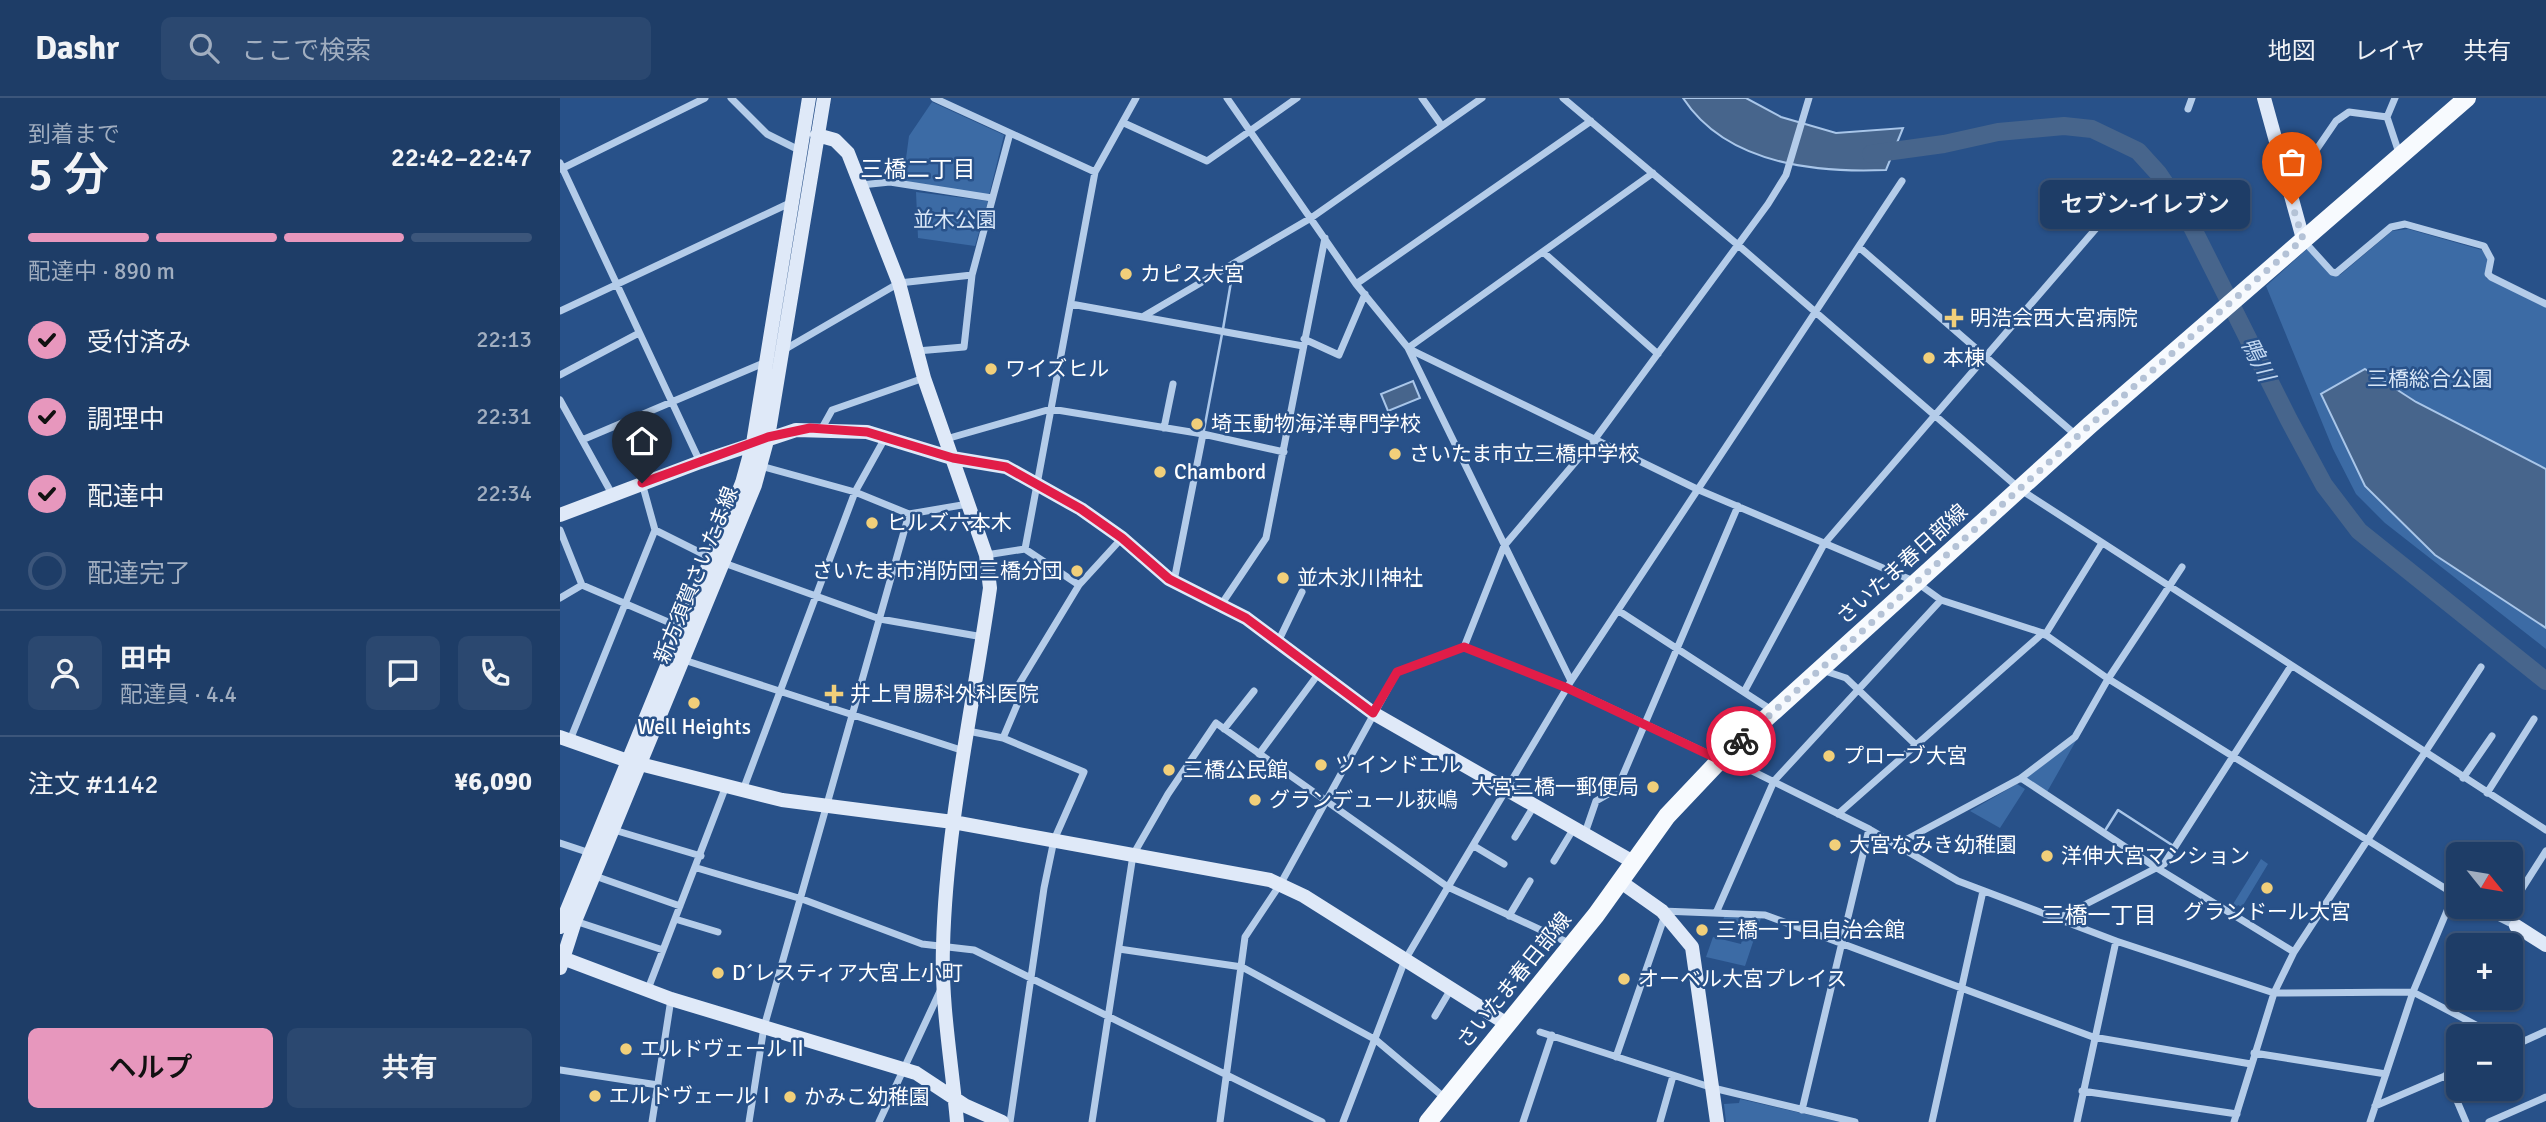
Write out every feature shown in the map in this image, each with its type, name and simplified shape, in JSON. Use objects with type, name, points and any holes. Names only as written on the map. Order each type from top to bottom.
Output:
[{"type":"main road","name":"さいたま春日部線","points":[[1433,1120],[1621,882],[1667,816],[1722,758],[2078,436],[2467,98]]},
{"type":"street","points":[[699,461],[561,166],[705,98]]},
{"type":"street","points":[[731,98],[767,134],[801,151]]},
{"type":"street","name":"新方須賀さいたま線","points":[[560,927],[590,853],[684,660],[735,504],[753,443],[809,98]]},
{"type":"street","name":"新方須賀さいたま線","points":[[561,961],[614,830],[634,762],[682,628],[718,560],[761,466],[824,98]]},
{"type":"street","points":[[934,98],[1095,172]]},
{"type":"street","points":[[955,108],[960,98]]},
{"type":"street","points":[[1025,549],[1095,172],[1136,98]]},
{"type":"street","points":[[1227,98],[1356,284],[1409,348],[1569,685]]},
{"type":"street","points":[[1124,123],[1207,161],[1297,98]]},
{"type":"street","points":[[1422,98],[1442,126]]},
{"type":"street","points":[[1144,316],[1311,218],[1482,98]]},
{"type":"street","points":[[1563,98],[1817,312],[2021,490],[2424,754],[2546,830]]},
{"type":"street","points":[[1464,647],[1504,546],[1595,439],[1738,245],[1786,175],[1809,98]]},
{"type":"street","points":[[2188,109],[2192,98]]},
{"type":"street","points":[[2264,98],[2303,239],[2336,273],[2391,227],[2405,224],[2484,246],[2491,259],[2488,274],[2491,277],[2546,304]]},
{"type":"street","points":[[2395,98],[2387,117],[2400,155]]},
{"type":"street","points":[[2286,183],[2310,159],[2336,121],[2349,111],[2387,117]]},
{"type":"street","points":[[1356,284],[1591,121]]},
{"type":"street","points":[[917,351],[964,348],[972,275],[1010,133]]},
{"type":"street","points":[[817,135],[843,145],[860,185],[899,283],[924,378],[986,555],[990,588],[953,822],[943,948],[943,985],[957,1122]]},
{"type":"street","points":[[1409,348],[1653,173]]},
{"type":"street","points":[[1343,1122],[1405,960],[1448,887],[1569,685],[1902,181]]},
{"type":"street","points":[[860,185],[890,182],[992,198]]},
{"type":"street","points":[[1744,692],[1824,544],[2118,203],[2118,188]]},
{"type":"street","points":[[560,312],[792,202]]},
{"type":"street","points":[[1221,606],[1266,538],[1325,239]]},
{"type":"street","points":[[1860,248],[2078,436]]},
{"type":"street","points":[[1543,252],[1658,354]]},
{"type":"street","points":[[782,352],[899,283],[972,275]]},
{"type":"street","points":[[1071,304],[1303,343],[1339,355],[1365,294]]},
{"type":"street","points":[[560,375],[639,332]]},
{"type":"street","points":[[1409,348],[1699,489],[1916,582],[1941,600],[2044,634],[2108,679],[2446,890]]},
{"type":"street","points":[[582,440],[766,362]]},
{"type":"street","points":[[822,428],[832,410],[924,378]]},
{"type":"street","points":[[1164,428],[1173,384]]},
{"type":"street","points":[[560,400],[612,494]]},
{"type":"street","points":[[945,439],[1051,408],[1203,434],[1284,452]]},
{"type":"street","points":[[916,446],[932,439],[939,421]]},
{"type":"street","points":[[560,515],[699,461],[796,430],[822,428],[886,436],[953,458],[1006,467],[1038,483],[1122,538],[1173,582],[1246,618],[1373,713],[1635,863]]},
{"type":"street","points":[[1173,582],[1203,434]]},
{"type":"street","points":[[743,790],[855,492],[879,453],[886,436]]},
{"type":"street","points":[[761,466],[855,492],[909,514],[968,504]]},
{"type":"street","points":[[642,483],[655,530],[565,738],[634,762],[782,800],[953,822],[1281,883],[1507,1024]]},
{"type":"street","points":[[1553,861],[1580,830],[1596,802],[1617,789],[1738,506]]},
{"type":"street","points":[[749,1122],[764,1027],[909,514]]},
{"type":"street","points":[[560,530],[582,585],[682,628]]},
{"type":"street","points":[[655,530],[718,560],[880,619],[983,638]]},
{"type":"street","points":[[1003,738],[1022,693],[1016,689],[1079,585],[1122,538]]},
{"type":"street","points":[[1838,814],[2044,634],[2102,543]]},
{"type":"street","points":[[986,555],[1025,549],[1079,585]]},
{"type":"street","points":[[1898,844],[2021,778],[2075,737],[2108,679],[2182,567]]},
{"type":"street","points":[[560,598],[582,585]]},
{"type":"street","points":[[1278,642],[1302,592]]},
{"type":"street","points":[[1716,913],[1774,781],[1941,600]]},
{"type":"street","points":[[1619,611],[1773,711]]},
{"type":"street","points":[[1220,1122],[1245,937],[1281,883],[1397,672],[1464,647],[1569,685],[1644,724],[1774,781],[1898,844],[1958,881],[2057,919],[2274,993],[2413,992],[2474,1024]]},
{"type":"street","points":[[684,660],[964,751]]},
{"type":"street","points":[[2057,919],[2164,864],[2291,666]]},
{"type":"street","points":[[2081,1091],[2235,1118],[2274,993],[2294,952],[2481,667]]},
{"type":"street","points":[[1820,669],[1846,678],[1916,745]]},
{"type":"street","points":[[1259,754],[1319,673]]},
{"type":"street","points":[[1224,729],[1254,691]]},
{"type":"street","points":[[2487,793],[2534,719]]},
{"type":"street","points":[[1092,1122],[1133,855],[1168,794],[1216,723],[1448,887],[1571,944]]},
{"type":"street","points":[[968,731],[1003,738],[1084,772],[1054,840],[1010,1122]]},
{"type":"street","points":[[2463,778],[2492,736]]},
{"type":"street","points":[[2021,778],[2294,952]]},
{"type":"street","points":[[648,989],[697,868],[726,786]]},
{"type":"street","points":[[1515,837],[1535,806]]},
{"type":"street","points":[[1802,1110],[1869,829]]},
{"type":"street","points":[[614,830],[701,856]]},
{"type":"street","points":[[560,844],[590,853]]},
{"type":"street","points":[[1474,846],[1504,864]]},
{"type":"street","points":[[2524,886],[2546,851]]},
{"type":"street","points":[[697,868],[802,899],[922,944],[974,950],[1322,1122]]},
{"type":"street","points":[[595,876],[680,906]]},
{"type":"street","points":[[1509,916],[1530,881]]},
{"type":"street","points":[[1621,882],[1663,913],[1692,947],[1717,1122]]},
{"type":"street","points":[[1931,1122],[1983,891]]},
{"type":"street","points":[[1663,913],[1765,915],[2093,1037],[2251,1064]]},
{"type":"street","points":[[1616,1057],[1663,913]]},
{"type":"street","points":[[2370,1122],[2413,992],[2446,918]]},
{"type":"street","points":[[675,919],[718,932]]},
{"type":"street","points":[[2499,919],[2545,941]]},
{"type":"street","points":[[575,921],[663,950]]},
{"type":"street","points":[[2077,1122],[2081,1091],[2116,941]]},
{"type":"street","points":[[1119,949],[1242,967],[1376,1040],[1447,1099]]},
{"type":"street","points":[[561,961],[648,989],[670,999],[916,1073],[1002,1122]]},
{"type":"street","points":[[879,1122],[943,985]]},
{"type":"street","points":[[1435,1016],[1451,989]]},
{"type":"street","points":[[652,1122],[670,999]]},
{"type":"street","points":[[2523,1040],[2546,1031]]},
{"type":"street","points":[[1540,1032],[1713,1088],[1855,1122]]},
{"type":"street","points":[[1523,1122],[1552,1035]]},
{"type":"street","points":[[2255,1053],[2386,1074]]},
{"type":"street","points":[[560,1070],[658,1085]]},
{"type":"street","points":[[1660,1122],[1673,1076]]},
{"type":"street","points":[[2375,1106],[2446,1076]]},
{"type":"street","points":[[2489,1122],[2546,1097]]},
{"type":"street","points":[[2457,1101],[2466,1122]]},
{"type":"green space","name":"並木公園","points":[[932,102],[1004,135],[989,195],[903,181],[909,136]]},
{"type":"green space","name":"並木公園","points":[[916,192],[988,201],[975,246],[918,238]]},
{"type":"green space","name":"三橋総合公園","points":[[2408,229],[2482,250],[2488,259],[2486,278],[2546,307],[2546,649],[2385,523],[2356,494],[2333,449],[2266,286],[2307,249],[2330,274],[2340,275],[2392,231]]},
{"type":"green space","points":[[2077,739],[2047,792],[2026,778]]},
{"type":"green space","points":[[2017,784],[2025,789],[2000,828],[1970,811]]},
{"type":"green space","points":[[2261,859],[2268,864],[2242,907],[2238,905],[2233,912],[2230,909]]},
{"type":"green space","points":[[1724,917],[1761,918],[1745,966],[1706,957],[1713,937],[1741,944],[1746,925],[1723,921]]},
{"type":"green space","points":[[1740,1099],[1840,1122],[1726,1122],[1724,1104],[1739,1103]]},
{"type":"shaded area","points":[[1683,98],[1746,98],[1781,117],[1836,133],[1903,128],[1886,170],[1802,166],[1747,151],[1723,138],[1701,120]]},
{"type":"shaded area","points":[[2365,369],[2416,402],[2546,469],[2546,628],[2435,555],[2365,486],[2321,394]]},
{"type":"shaded area","points":[[1413,381],[1420,398],[1388,411],[1381,394]]},
{"type":"waterway","name":"鴨川","points":[[1871,154],[1944,144],[1998,132],[2064,126],[2092,129],[2138,151],[2158,173],[2185,213],[2324,485],[2359,531],[2546,681]]},
{"type":"waterway","points":[[1223,329],[1233,270]]},
{"type":"waterway","points":[[1204,430],[1222,334]]},
{"type":"waterway","points":[[2106,829],[2118,810],[2172,845]]},
{"type":"way so far","points":[[1741,741],[2090,425],[2303,239],[2292,204]]},
{"type":"place","name":"セブン-イレブン","points":[[2292,204]]},
{"type":"place","name":"カピス大宮","points":[[1126,274]]},
{"type":"place","name":"明浩会西大宮病院","points":[[1954,318]]},
{"type":"place","name":"本棟","points":[[1929,358]]},
{"type":"place","name":"ワイズヒル","points":[[991,369]]},
{"type":"place","name":"埼玉動物海洋専門学校","points":[[1197,424]]},
{"type":"place","name":"さいたま市立三橋中学校","points":[[1395,454]]},
{"type":"place","name":"Chambord","points":[[1160,472]]},
{"type":"place","name":"ヒルズ六本木","points":[[872,523]]},
{"type":"place","name":"さいたま市消防団三橋分団","points":[[1077,571]]},
{"type":"place","name":"並木氷川神社","points":[[1283,578]]},
{"type":"place","name":"井上胃腸科外科医院","points":[[834,694]]},
{"type":"place","name":"Well Heights","points":[[694,703]]},
{"type":"place","name":"プローブ大宮","points":[[1829,756]]},
{"type":"place","name":"ツインドエル","points":[[1321,765]]},
{"type":"place","name":"三橋公民館","points":[[1169,770]]},
{"type":"place","name":"大宮三橋一郵便局","points":[[1653,787]]},
{"type":"place","name":"グランデュール荻嶋","points":[[1255,800]]},
{"type":"place","name":"大宮なみき幼稚園","points":[[1835,845]]},
{"type":"place","name":"洋伸大宮マンション","points":[[2047,856]]},
{"type":"place","name":"グランドール大宮","points":[[2267,888]]},
{"type":"place","name":"三橋一丁目自治会館","points":[[1702,930]]},
{"type":"place","name":"D´レスティア大宮上小町","points":[[718,973]]},
{"type":"place","name":"オーベル大宮プレイス","points":[[1624,979]]},
{"type":"place","name":"エルドヴェールⅡ","points":[[626,1049]]},
{"type":"place","name":"エルドヴェールⅠ","points":[[595,1096]]},
{"type":"place","name":"かみこ幼稚園","points":[[790,1097]]},
{"type":"district","name":"三橋二丁目","points":[[918,169]]},
{"type":"district","name":"三橋一丁目","points":[[2099,915]]},
{"type":"route","points":[[642,483],[768,437],[796,430],[845,429],[886,436],[953,458],[1006,467],[1038,483],[1122,538],[1169,579],[1246,618],[1373,713],[1397,672],[1464,647],[1567,688],[1720,760],[1741,741]]}]
